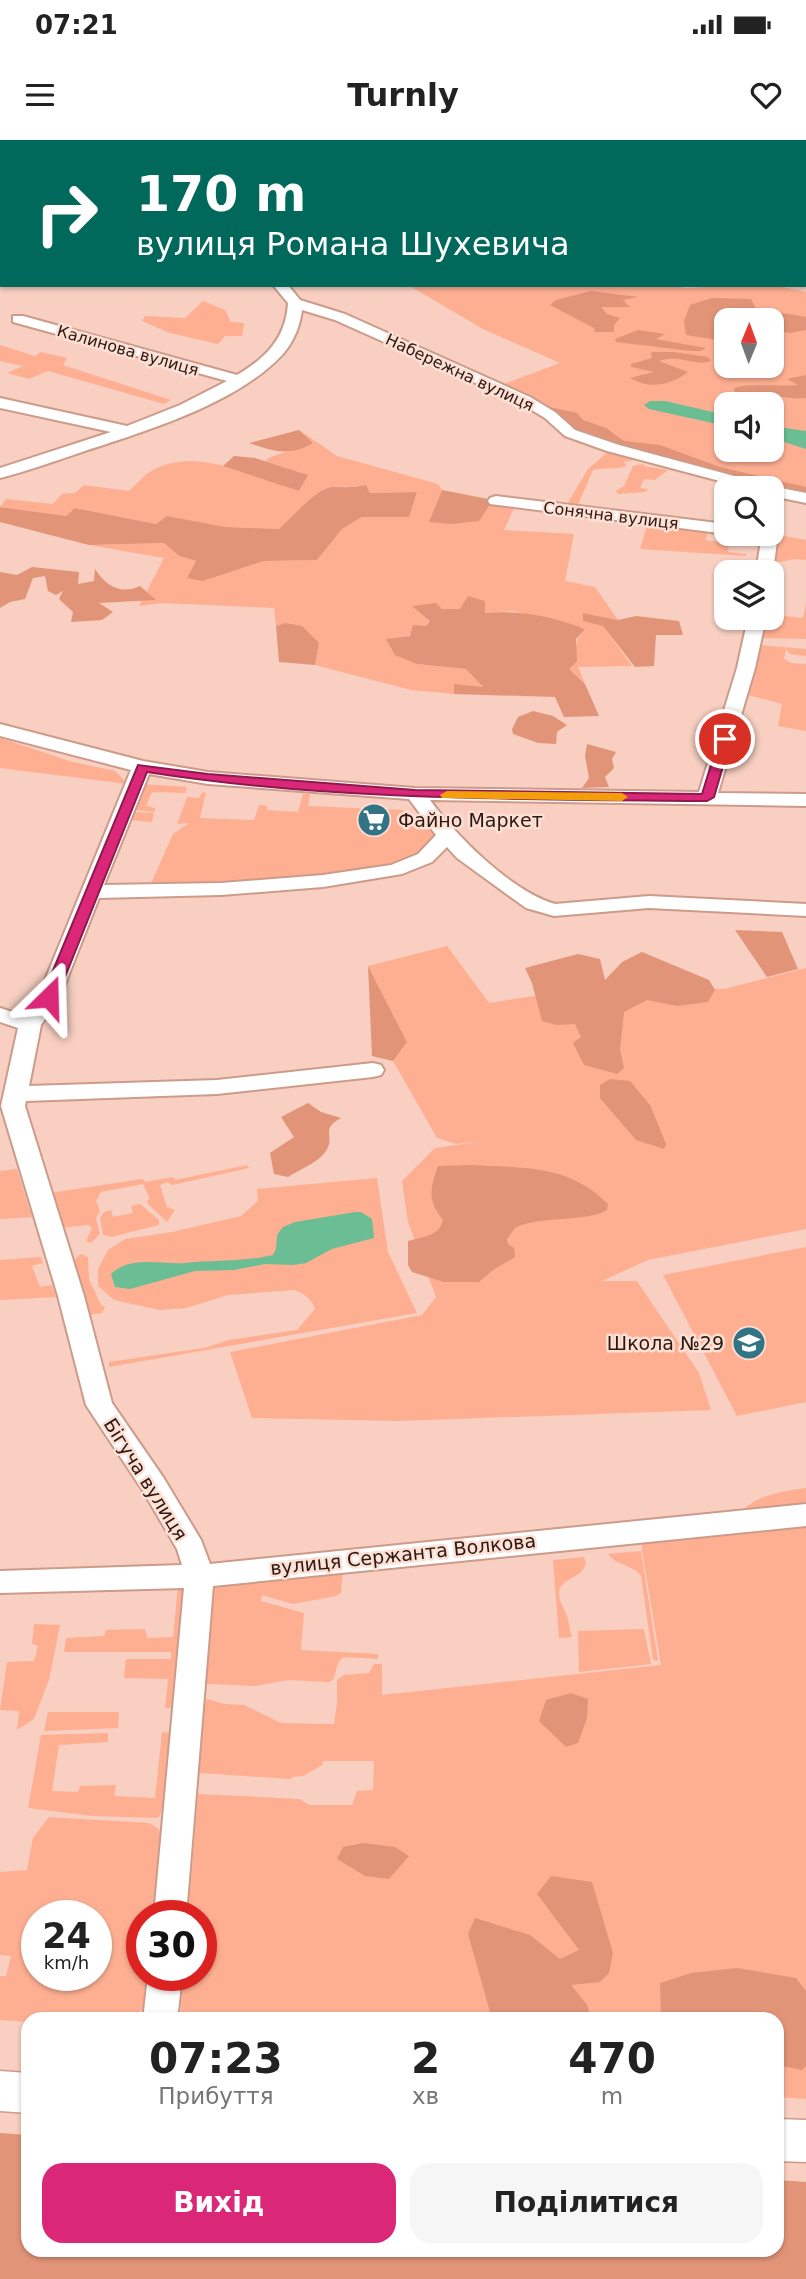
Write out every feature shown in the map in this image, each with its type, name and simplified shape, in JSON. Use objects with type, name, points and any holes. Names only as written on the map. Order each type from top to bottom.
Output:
[{"type":"main road","points":[[0,2091],[21,2092]]},
{"type":"main road","points":[[784,2140],[806,2141]]},
{"type":"street","points":[[0,474],[190,406],[238,380],[279,349],[294,321],[295,303],[282,287]]},
{"type":"street","name":"Набережна вулиця","points":[[295,303],[336,316],[525,400],[550,415],[570,433],[720,476]]},
{"type":"street","points":[[294,321],[318,315],[336,316]]},
{"type":"street","name":"Калинова вулиця","points":[[18,319],[238,380]]},
{"type":"street","points":[[0,403],[125,430]]},
{"type":"street","points":[[784,511],[806,498]]},
{"type":"street","name":"Сонячна вулиця","points":[[496,501],[714,528]]},
{"type":"street","points":[[707,797],[746,668],[754,630]]},
{"type":"street","points":[[0,730],[142,767],[208,778],[415,794],[806,800]]},
{"type":"street","name":"Бігуча вулиця","points":[[142,767],[49,997],[30,1025],[10,1102],[71,1296],[99,1405],[160,1495],[191,1548],[199,1576],[171,1900]]},
{"type":"street","points":[[415,794],[447,835],[483,869],[543,908],[554,910],[649,902],[806,910]]},
{"type":"street","points":[[92,892],[221,889],[323,881],[395,870],[425,858],[447,835]]},
{"type":"street","points":[[0,1015],[30,1025]]},
{"type":"street","points":[[10,1102],[217,1087],[373,1070]]},
{"type":"street","name":"вулиця Сержанта Волкова","points":[[0,1582],[199,1576],[806,1515]]},
{"type":"street","points":[[161,2012],[163,1991]]},
{"type":"shaded area","points":[[411,287],[782,287],[806,292],[806,496],[784,490],[784,476],[726,476],[647,456],[501,385],[560,363],[483,329]]},
{"type":"shaded area","points":[[591,291],[638,297],[623,300],[630,307],[601,307],[607,314],[620,318],[614,325],[614,332],[595,332],[594,328],[550,305],[556,300]]},
{"type":"shaded area","points":[[712,298],[751,299],[756,308],[714,308],[714,340],[686,335],[684,321],[690,305]]},
{"type":"shaded area","points":[[203,301],[225,310],[231,322],[244,323],[242,336],[225,336],[218,344],[170,333],[142,321],[145,316],[185,318]]},
{"type":"shaded area","points":[[784,313],[806,317],[806,330],[784,332]]},
{"type":"shaded area","points":[[638,330],[665,334],[656,339],[706,348],[691,351],[616,342],[615,339]]},
{"type":"shaded area","points":[[0,345],[35,356],[41,352],[67,358],[63,365],[171,400],[164,404],[48,371],[29,379],[7,373],[23,366],[0,361]]},
{"type":"shaded area","points":[[651,352],[708,357],[711,361],[659,361],[688,372],[667,383],[645,384],[630,378],[654,372],[631,367],[631,364],[652,358]]},
{"type":"shaded area","points":[[806,375],[806,398],[784,397],[784,392],[735,392],[734,388],[741,386],[798,385],[787,379]]},
{"type":"shaded area","points":[[650,401],[665,401],[714,412],[714,423],[649,409],[644,405]]},
{"type":"shaded area","points":[[549,407],[577,413],[583,420],[606,428],[624,441],[660,445],[720,467],[759,476],[733,476],[580,435],[548,410]]},
{"type":"shaded area","points":[[784,428],[806,431],[806,449],[784,442]]},
{"type":"shaded area","points":[[299,430],[337,456],[438,484],[442,490],[429,522],[490,503],[515,506],[504,530],[574,534],[565,581],[595,587],[618,620],[583,613],[603,626],[632,666],[578,667],[585,684],[569,669],[578,638],[584,628],[512,611],[485,613],[413,606],[430,620],[411,635],[387,639],[417,664],[466,669],[484,688],[454,685],[454,694],[411,690],[315,665],[319,643],[285,623],[276,626],[274,608],[162,603],[139,606],[164,558],[89,545],[164,543],[179,556],[196,561],[203,581],[264,561],[317,560],[342,529],[362,517],[409,517],[417,492],[370,493],[366,485],[332,487],[319,492],[279,529],[222,527],[167,516],[156,524],[76,508],[66,516],[0,507],[6,499],[53,504],[62,494],[75,493],[84,485],[129,491],[153,470],[170,463],[188,461],[226,466],[299,491],[307,475],[265,461],[313,443]]},
{"type":"shaded area","points":[[299,430],[313,443],[289,451],[249,443]]},
{"type":"shaded area","points":[[610,450],[640,459],[624,462],[627,466],[593,470],[577,507],[566,506],[588,469]]},
{"type":"shaded area","points":[[234,456],[255,458],[308,475],[299,491],[223,466]]},
{"type":"shaded area","points":[[644,464],[668,470],[655,480],[644,479],[640,488],[648,489],[645,492],[618,494],[616,491],[624,486],[633,466]]},
{"type":"shaded area","points":[[784,482],[806,487],[806,493],[784,490]]},
{"type":"shaded area","points":[[366,485],[370,493],[417,492],[409,517],[362,517],[342,529],[317,560],[264,561],[203,581],[187,578],[196,561],[179,556],[164,543],[89,545],[0,522],[0,507],[66,516],[75,508],[156,524],[167,516],[225,527],[279,529],[319,492],[332,487]]},
{"type":"shaded area","points":[[442,490],[493,500],[479,521],[451,524],[429,522]]},
{"type":"shaded area","points":[[648,522],[714,532],[714,535],[708,534],[705,540],[714,541],[714,546],[729,546],[728,552],[746,556],[640,549]]},
{"type":"shaded area","points":[[784,536],[806,540],[806,560],[776,560],[778,546],[784,546]]},
{"type":"shaded area","points":[[32,567],[79,572],[78,584],[94,581],[95,569],[114,587],[126,590],[140,586],[156,600],[99,603],[113,612],[102,620],[71,622],[73,612],[59,599],[63,591],[56,595],[48,591],[45,576],[33,578],[25,599],[10,602],[0,608],[0,572],[17,575]]},
{"type":"shaded area","points":[[468,596],[485,601],[485,613],[536,615],[585,629],[576,639],[577,661],[569,669],[585,684],[599,716],[564,717],[555,697],[454,694],[454,684],[483,687],[466,669],[417,664],[395,655],[386,639],[410,636],[413,625],[426,626],[430,621],[412,606],[436,603],[442,609],[460,609]]},
{"type":"shaded area","points":[[806,603],[806,639],[762,638],[762,630],[784,630],[784,616],[803,618]]},
{"type":"shaded area","points":[[583,613],[618,620],[636,616],[679,621],[683,635],[656,635],[654,666],[635,667],[603,626],[583,621]]},
{"type":"shaded area","points":[[285,623],[302,626],[319,643],[315,665],[279,662],[276,626]]},
{"type":"shaded area","points":[[760,645],[806,649],[806,656],[790,654],[786,649],[784,659],[791,663],[806,664],[806,731],[778,726],[782,704],[745,694]]},
{"type":"shaded area","points":[[533,711],[553,716],[567,725],[557,732],[556,744],[538,743],[513,734],[512,729],[518,717]]},
{"type":"shaded area","points":[[0,738],[73,762],[115,771],[128,784],[0,768]]},
{"type":"shaded area","points":[[587,744],[616,752],[612,759],[614,768],[605,777],[609,787],[582,788],[589,778],[585,756]]},
{"type":"shaded area","points":[[142,784],[187,787],[185,793],[152,792],[146,806],[155,808],[155,812],[135,812],[154,813],[152,822],[128,820]]},
{"type":"shaded area","points":[[206,792],[200,818],[254,820],[259,805],[267,806],[267,810],[298,812],[303,794],[310,794],[308,806],[403,810],[425,820],[439,837],[428,851],[393,869],[243,884],[150,886],[173,834],[189,823],[177,824],[187,797],[199,798]]},
{"type":"shaded area","points":[[735,930],[782,932],[798,969],[767,977]]},
{"type":"shaded area","points":[[447,946],[489,1003],[613,984],[724,989],[806,968],[806,1229],[648,1260],[602,1281],[637,1281],[699,1373],[711,1410],[399,1421],[252,1418],[230,1352],[422,1315],[436,1297],[408,1222],[402,1181],[435,1148],[484,1141],[456,1144],[437,1138],[393,1061],[407,1042],[368,966]]},
{"type":"shaded area","points":[[642,952],[709,980],[715,990],[708,1002],[678,1006],[647,1000],[624,1012],[620,1050],[624,1068],[617,1074],[584,1065],[573,1043],[581,1037],[575,1024],[556,1025],[542,1021],[525,968],[578,954],[600,959],[605,980],[622,962]]},
{"type":"shaded area","points":[[368,966],[407,1042],[393,1061],[372,1056]]},
{"type":"shaded area","points":[[610,1079],[630,1081],[650,1105],[666,1144],[664,1149],[636,1140],[600,1098],[600,1085]]},
{"type":"shaded area","points":[[308,1103],[321,1112],[341,1118],[334,1122],[329,1130],[329,1146],[319,1159],[288,1177],[274,1174],[270,1153],[294,1137],[281,1117]]},
{"type":"shaded area","points":[[247,1165],[249,1168],[172,1185],[167,1182],[160,1185],[167,1207],[175,1210],[167,1222],[148,1204],[147,1200],[150,1199],[143,1184],[101,1192],[96,1201],[100,1211],[96,1218],[100,1234],[91,1243],[86,1241],[92,1228],[88,1225],[61,1228],[50,1193],[142,1179],[146,1182],[173,1177],[175,1180]]},
{"type":"shaded area","points":[[438,1166],[527,1168],[561,1175],[593,1191],[608,1204],[607,1210],[598,1214],[536,1222],[515,1228],[507,1239],[508,1244],[514,1248],[515,1257],[479,1282],[444,1282],[412,1272],[408,1265],[408,1241],[434,1233],[443,1220],[432,1200],[433,1181]]},
{"type":"shaded area","points":[[17,1169],[32,1217],[0,1219],[0,1171]]},
{"type":"shaded area","points":[[377,1178],[388,1252],[417,1313],[109,1367],[109,1362],[204,1348],[229,1340],[297,1330],[315,1309],[307,1297],[294,1290],[228,1295],[186,1308],[160,1310],[114,1300],[98,1286],[98,1269],[108,1250],[125,1239],[172,1232],[241,1216],[258,1201],[257,1189]]},
{"type":"shaded area","points":[[140,1204],[159,1220],[159,1225],[111,1237],[103,1235],[100,1218],[104,1212],[111,1210],[113,1217],[133,1213],[131,1206]]},
{"type":"shaded area","points":[[361,1212],[372,1219],[374,1238],[332,1249],[306,1263],[195,1271],[130,1289],[115,1287],[111,1274],[119,1268],[137,1263],[240,1260],[273,1255],[277,1235],[283,1227],[295,1222]]},
{"type":"shaded area","name":"Школа №29","points":[[806,1247],[806,1402],[737,1416],[663,1275]]},
{"type":"shaded area","points":[[81,1254],[88,1257],[89,1279],[101,1305],[105,1307],[102,1313],[90,1315],[74,1260]]},
{"type":"shaded area","points":[[41,1257],[43,1263],[32,1266],[40,1287],[52,1285],[56,1297],[0,1300],[0,1260]]},
{"type":"shaded area","points":[[806,1488],[806,1508],[739,1514],[761,1498]]},
{"type":"shaded area","points":[[806,1519],[806,2099],[784,2097],[784,2012],[181,2012],[182,1991],[217,1991],[217,1900],[189,1900],[198,1794],[299,1799],[310,1805],[352,1805],[357,1791],[373,1790],[374,1761],[323,1761],[322,1765],[303,1776],[291,1779],[199,1773],[203,1703],[207,1699],[244,1705],[281,1723],[334,1724],[337,1680],[344,1675],[369,1673],[374,1664],[382,1664],[382,1695],[661,1665],[642,1550],[643,1536]]},
{"type":"shaded area","points":[[641,1551],[658,1661],[653,1660],[641,1576],[608,1554]]},
{"type":"shaded area","points":[[584,1557],[586,1563],[583,1570],[560,1589],[559,1598],[572,1637],[559,1638],[553,1560]]},
{"type":"shaded area","points":[[343,1569],[341,1593],[336,1596],[293,1604],[262,1595],[261,1601],[304,1613],[301,1650],[378,1654],[378,1659],[343,1657],[330,1682],[288,1680],[256,1686],[206,1684],[210,1587],[214,1581]]},
{"type":"shaded area","points":[[178,1586],[186,1588],[174,1707],[165,1708],[168,1679],[124,1678],[126,1659],[171,1659],[171,1652],[64,1652],[66,1638],[104,1636],[106,1630],[145,1629],[147,1638],[173,1637]]},
{"type":"shaded area","points":[[34,1624],[60,1625],[49,1680],[34,1719],[17,1730],[19,1711],[0,1710],[7,1662],[34,1661],[38,1646],[32,1644]]},
{"type":"shaded area","points":[[644,1629],[651,1664],[579,1672],[578,1631]]},
{"type":"shaded area","points":[[571,1693],[588,1699],[587,1718],[578,1743],[566,1747],[539,1721],[546,1700]]},
{"type":"shaded area","points":[[48,1712],[119,1712],[118,1728],[44,1731]]},
{"type":"shaded area","points":[[162,1732],[170,1733],[170,1777],[166,1799],[158,1818],[93,1816],[28,1808],[41,1735],[108,1733],[108,1742],[59,1745],[52,1791],[78,1792],[80,1786],[116,1785],[114,1796],[155,1798]]},
{"type":"shaded area","points":[[49,1817],[149,1823],[159,1829],[164,1857],[159,1900],[126,1900],[126,1991],[147,1991],[144,2008],[139,2012],[21,2012],[21,2022],[0,2020],[0,1976],[6,1976],[11,1956],[0,1955],[0,1872],[27,1870],[33,1838]]},
{"type":"shaded area","points":[[363,1843],[395,1847],[409,1856],[389,1879],[365,1876],[337,1859],[343,1847]]},
{"type":"shaded area","points":[[551,1876],[592,1882],[613,1953],[609,1973],[600,1982],[571,1985],[588,2006],[589,2012],[490,2012],[468,1934],[475,1918],[530,1935],[560,1959],[579,1950],[537,1894]]},
{"type":"shaded area","points":[[737,1968],[796,1978],[806,1991],[806,2066],[802,2070],[784,2066],[784,2012],[661,2012],[660,1983],[691,1973]]},
{"type":"shaded area","points":[[0,2133],[21,2134],[21,2257],[784,2257],[784,2180],[806,2182],[806,2279],[0,2279]]},
{"type":"slow traffic","points":[[447,795],[622,797]]},
{"type":"place","name":"Файно Маркет","points":[[374,820]]},
{"type":"place","name":"Школа №29","points":[[749,1343]]},
{"type":"route","points":[[49,997],[142,767],[208,778],[415,794],[707,797],[725,739]]}]
